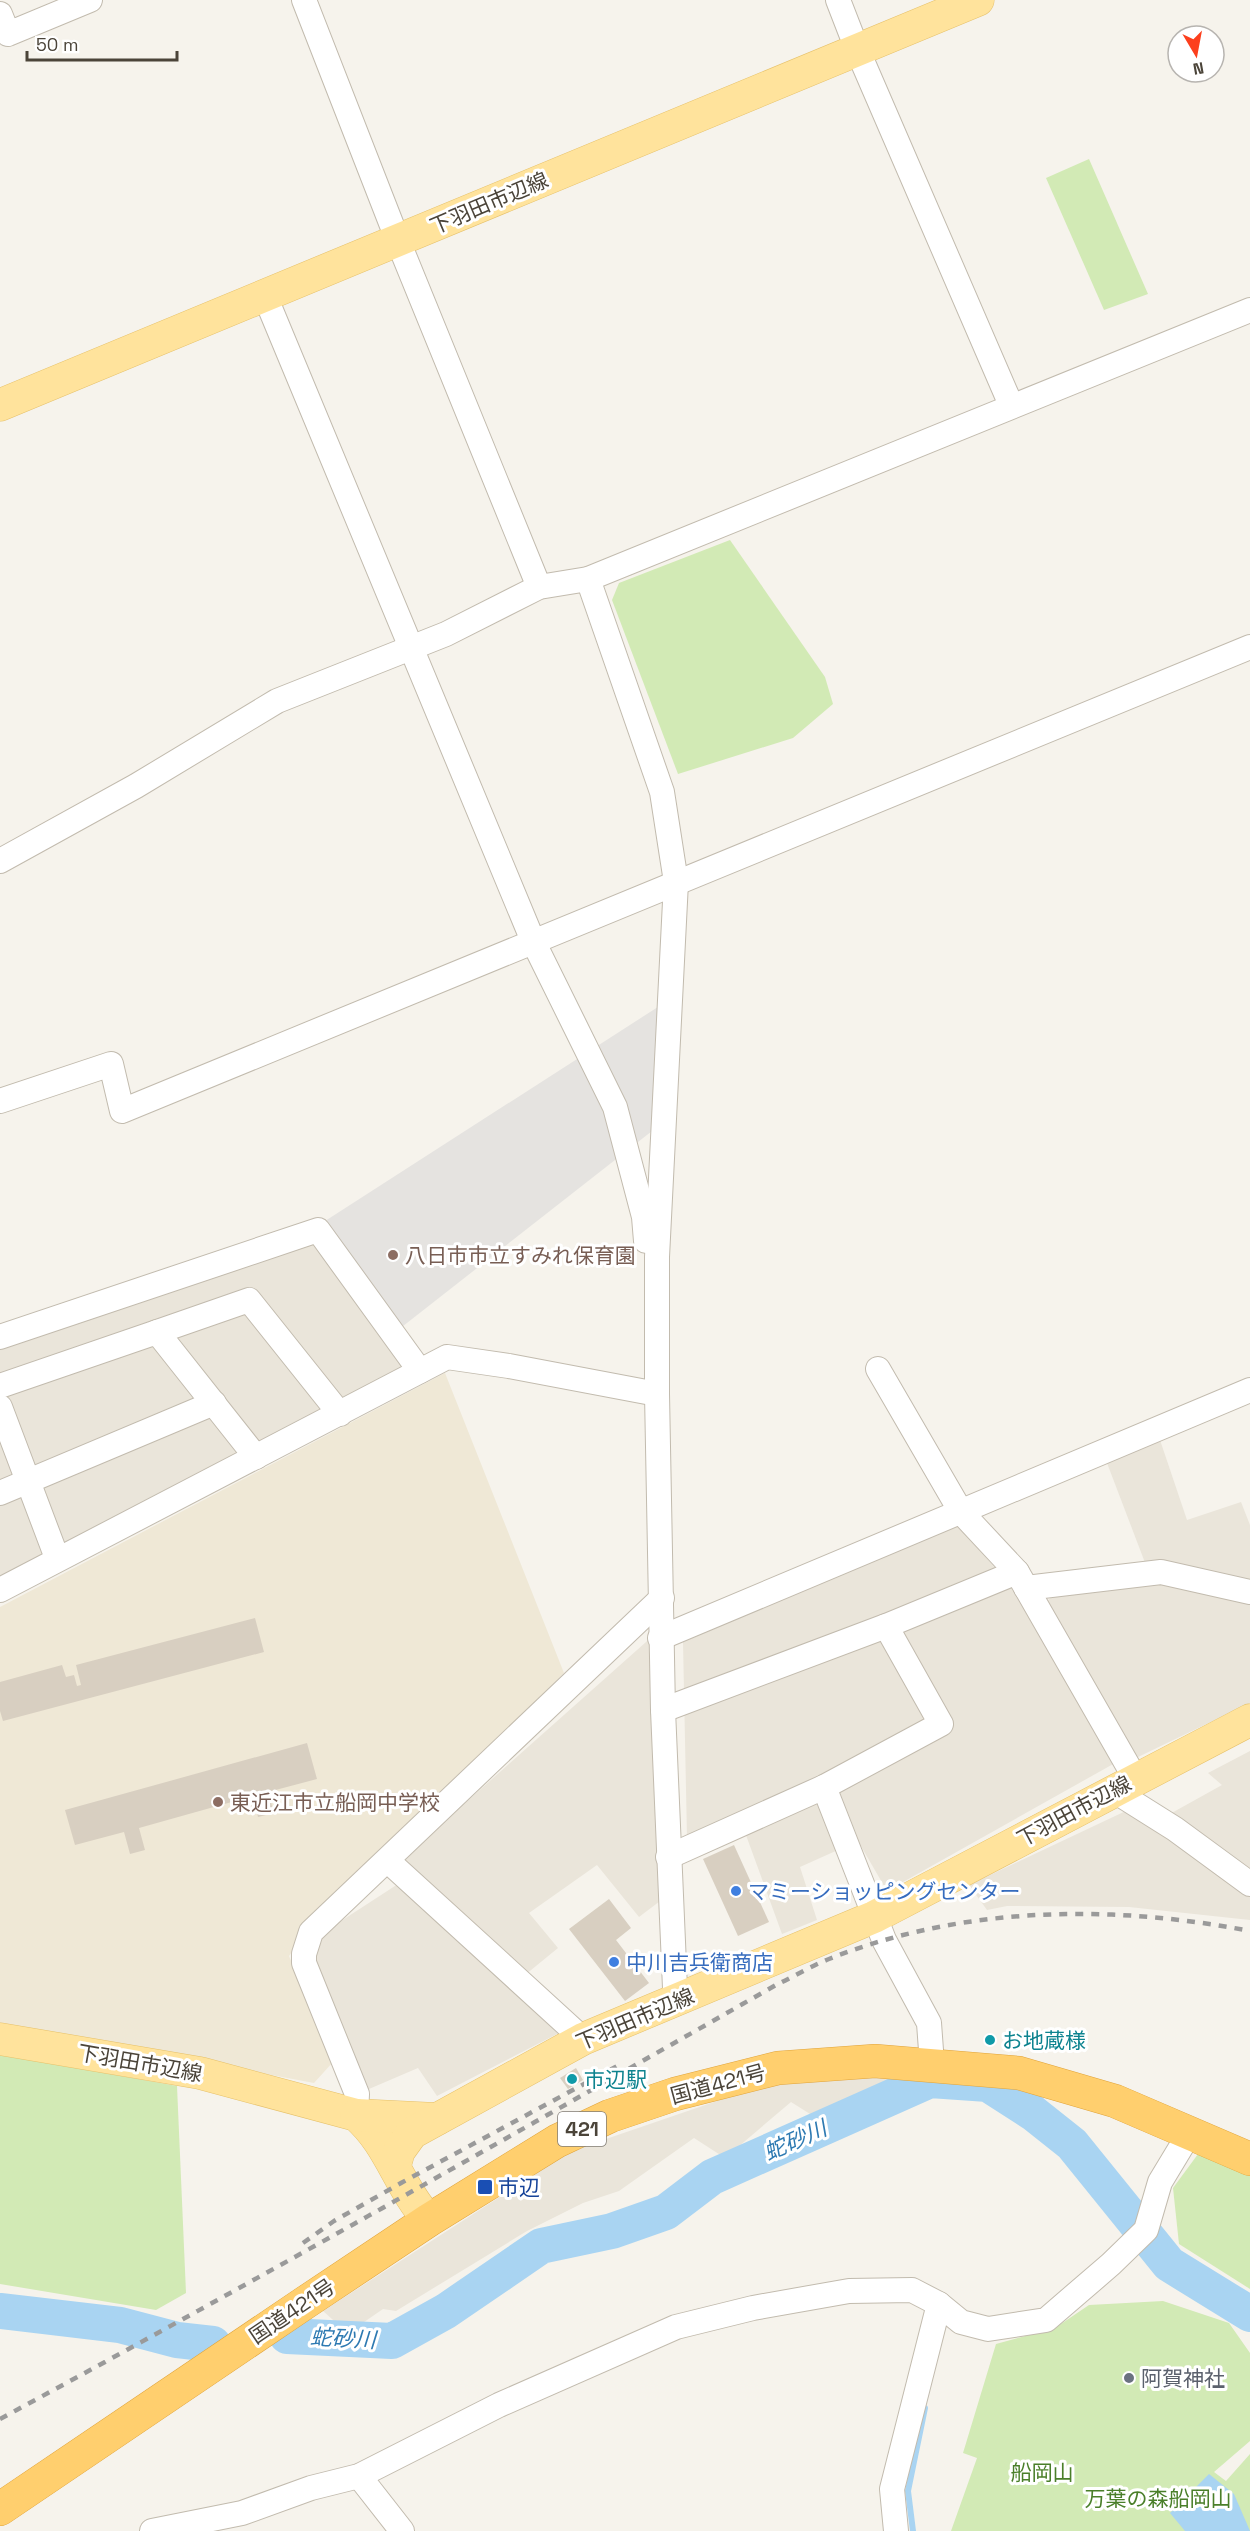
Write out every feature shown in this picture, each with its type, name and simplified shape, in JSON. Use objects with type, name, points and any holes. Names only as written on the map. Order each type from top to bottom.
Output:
[{"type":"highway","name":"国道421号","points":[[0,2509],[429,2220],[557,2141],[610,2116],[675,2094],[778,2068],[875,2061],[1019,2073],[1115,2101],[1250,2159]]},
{"type":"main road","name":"下羽田市辺線","points":[[0,405],[978,0]]},
{"type":"main road","name":"下羽田市辺線","points":[[395,2165],[399,2151],[412,2133],[583,2039],[673,2004],[874,1917],[1250,1720]]},
{"type":"main road","name":"下羽田市辺線","points":[[0,2039],[200,2073],[356,2115],[437,2119]]},
{"type":"main road","points":[[356,2115],[371,2128],[395,2165],[414,2205],[429,2220]]},
{"type":"street","points":[[0,14],[8,34],[90,0]]},
{"type":"street","points":[[304,0],[398,241],[539,587]]},
{"type":"street","points":[[838,0],[857,50],[1011,405]]},
{"type":"street","points":[[265,296],[533,941],[615,1107],[644,1216],[646,1247],[657,1257]]},
{"type":"street","points":[[0,861],[136,786],[277,701],[446,634],[539,587],[588,579],[1011,405],[1250,310]]},
{"type":"street","points":[[588,579],[662,792],[676,882],[657,1257],[657,1395],[662,1598],[660,1638],[675,1988],[673,2004]]},
{"type":"street","points":[[0,1101],[111,1064],[123,1112],[1250,647]]},
{"type":"street","points":[[0,1337],[318,1230],[420,1371]]},
{"type":"street","points":[[0,1386],[249,1300],[340,1414]]},
{"type":"street","points":[[158,1332],[256,1457]]},
{"type":"street","points":[[0,1590],[57,1558],[447,1357],[509,1366],[657,1395]]},
{"type":"street","points":[[878,1369],[961,1512],[1022,1580],[1124,1784],[1175,1829],[1250,1884]]},
{"type":"street","points":[[660,1638],[1250,1390]]},
{"type":"street","points":[[0,1493],[213,1403]]},
{"type":"street","points":[[0,1407],[57,1558]]},
{"type":"street","points":[[663,1710],[886,1626],[1022,1580],[1161,1572],[1250,1592]]},
{"type":"street","points":[[356,2115],[357,2094],[304,1963],[304,1954],[311,1932],[388,1862],[662,1598]]},
{"type":"street","points":[[668,1857],[824,1787],[940,1724],[886,1626]]},
{"type":"street","points":[[824,1787],[874,1917],[929,2023],[932,2064]]},
{"type":"street","points":[[388,1862],[583,2039]]},
{"type":"street","points":[[152,2531],[242,2513],[311,2488],[359,2476],[499,2405],[676,2326],[763,2306],[849,2291],[912,2290],[939,2304],[962,2322],[988,2329],[1046,2320],[1111,2264],[1146,2230],[1160,2182],[1189,2134]]},
{"type":"street","points":[[896,2531],[892,2488],[939,2304]]},
{"type":"street","points":[[359,2476],[402,2531]]},
{"type":"shaded area","points":[[661,1005],[661,1124],[398,1330],[322,1223]]},
{"type":"shaded area","points":[[313,1240],[410,1367],[0,1586],[0,1349]]},
{"type":"shaded area","name":"東近江市立船岡中学校","points":[[445,1373],[564,1673],[307,1931],[289,1956],[333,2062],[314,2083],[0,2024],[0,1607]]},
{"type":"shaded area","points":[[1160,1440],[1187,1520],[1241,1502],[1250,1525],[1250,1703],[1136,1758],[1047,1601],[1055,1594],[1152,1581],[1107,1463]]},
{"type":"shaded area","points":[[958,1525],[1008,1583],[1115,1763],[887,1891],[858,1841],[800,1867],[817,1920],[782,1934],[739,1816],[687,1838],[683,1642]]},
{"type":"shaded area","points":[[664,1626],[668,1895],[639,1917],[597,1865],[529,1913],[558,1948],[525,1975],[401,1860]]},
{"type":"shaded area","points":[[1250,1751],[1250,1872],[1168,1815],[1222,1785],[1208,1773]]},
{"type":"shaded area","points":[[1130,1809],[1250,1894],[1250,1920],[1129,1907],[1007,1906],[987,1910],[969,1885]]},
{"type":"shaded area","points":[[398,1884],[559,2033],[437,2096],[418,2068],[369,2089],[312,1956],[318,1936]]},
{"type":"shaded area","points":[[836,2074],[906,2079],[818,2119],[791,2102],[725,2158],[694,2138],[619,2191],[583,2203],[527,2231],[396,2311],[383,2309],[351,2331],[342,2328],[323,2311],[571,2151],[752,2089]]},
{"type":"green space","points":[[1089,159],[1148,294],[1104,310],[1046,178]]},
{"type":"green space","points":[[730,540],[825,677],[833,704],[793,738],[678,774],[612,600],[619,583]]},
{"type":"green space","points":[[0,2054],[177,2086],[186,2293],[156,2310],[0,2284]]},
{"type":"green space","points":[[1201,2150],[1250,2170],[1250,2289],[1179,2244],[1173,2188]]},
{"type":"green space","points":[[1163,2301],[1229,2323],[1250,2353],[1250,2441],[1214,2472],[1226,2481],[1250,2454],[1250,2531],[951,2531],[977,2458],[963,2453],[996,2344],[1055,2328],[1089,2305]]},
{"type":"water","points":[[1209,2474],[1234,2494],[1250,2531],[1185,2531],[1170,2513]]},
{"type":"building","points":[[255,1618],[264,1652],[3,1721],[0,1711],[0,1682],[62,1665],[66,1677],[74,1675],[77,1686],[81,1685],[76,1665]]},
{"type":"building","points":[[307,1743],[317,1779],[268,1792],[274,1813],[258,1817],[253,1796],[139,1828],[145,1850],[130,1854],[124,1832],[75,1845],[65,1810]]},
{"type":"building","name":"マミーショッピングセンター","points":[[734,1845],[769,1922],[738,1936],[703,1859]]},
{"type":"building","name":"中川吉兵衛商店","points":[[609,1899],[631,1928],[616,1940],[649,1983],[625,2001],[569,1929]]},
{"type":"building","name":"市辺駅","points":[[576,2068],[583,2080],[568,2089],[560,2078]]},
{"type":"waterway","name":"蛇砂川","points":[[287,2336],[392,2341],[446,2311],[541,2246],[612,2231],[666,2212],[712,2177],[930,2080],[988,2084],[1033,2113],[1072,2144],[1169,2264],[1250,2314]]},
{"type":"waterway","name":"蛇砂川","points":[[0,2311],[120,2325],[177,2340],[213,2344]]},
{"type":"waterway","points":[[913,2531],[908,2491],[925,2408]]},
{"type":"railway","points":[[0,2419],[486,2150],[776,1985],[829,1959],[880,1941],[931,1928],[1037,1915],[1091,1914],[1144,1917],[1197,1922],[1250,1931]]},
{"type":"railway","points":[[303,2243],[334,2221],[401,2183],[619,2065]]},
{"type":"place","name":"八日市市立すみれ保育園","points":[[393,1255]]},
{"type":"place","name":"東近江市立船岡中学校","points":[[218,1802]]},
{"type":"place","name":"マミーショッピングセンター","points":[[736,1891]]},
{"type":"place","name":"中川吉兵衛商店","points":[[614,1962]]},
{"type":"place","name":"お地蔵様","points":[[990,2040]]},
{"type":"place","name":"市辺駅","points":[[572,2079]]},
{"type":"place","name":"市辺","points":[[485,2187]]},
{"type":"place","name":"阿賀神社","points":[[1129,2378]]},
{"type":"park label","name":"船岡山","points":[[1042,2472]]},
{"type":"park label","name":"万葉の森船岡山","points":[[1158,2498]]}]
